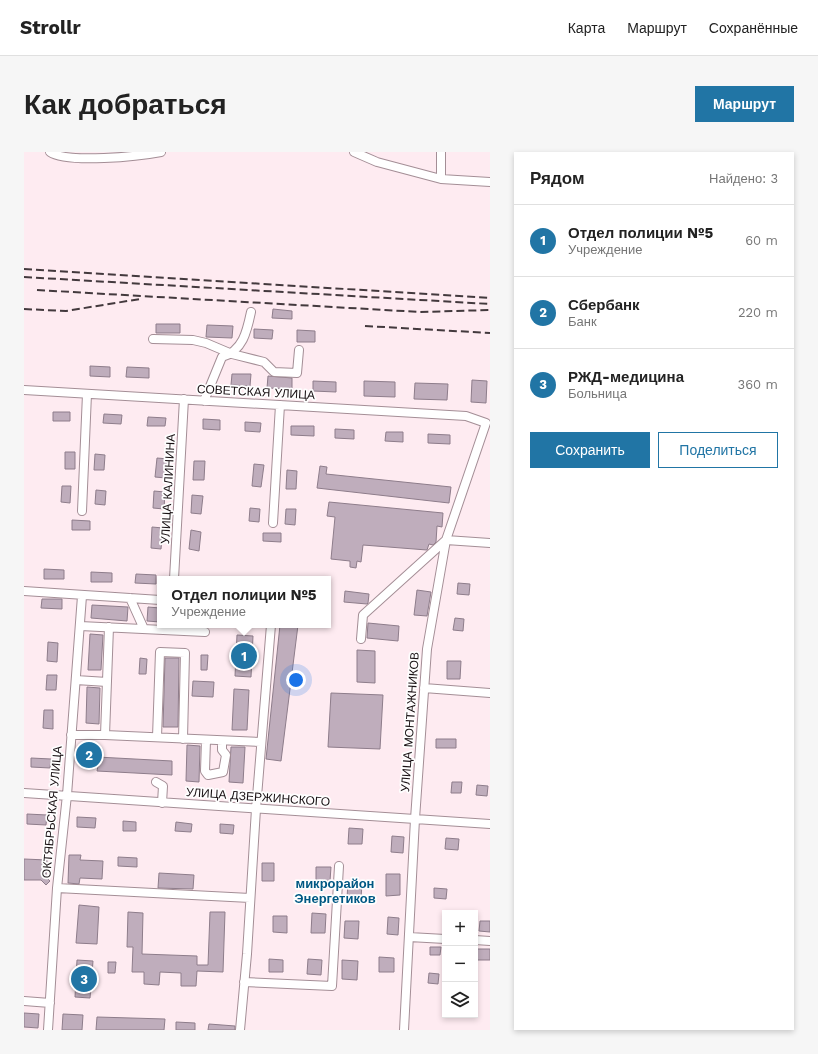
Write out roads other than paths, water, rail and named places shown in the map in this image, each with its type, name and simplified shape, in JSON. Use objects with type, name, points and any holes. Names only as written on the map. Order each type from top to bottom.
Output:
[{"type":"street","points":[[50,152],[70,158],[139,156],[161,152]]},
{"type":"street","points":[[354,152],[377,162],[442,179],[490,182]]},
{"type":"street","points":[[440,152],[442,179]]},
{"type":"street","points":[[204,401],[222,356],[232,354],[246,334],[251,312]]},
{"type":"street","points":[[153,339],[192,340],[232,354],[264,362],[274,372],[297,373],[299,350]]},
{"type":"street","name":"СОВЕТСКАЯ УЛИЦА","points":[[24,390],[466,416],[486,423]]},
{"type":"street","points":[[82,511],[87,394]]},
{"type":"street","name":"УЛИЦА КАЛИНИНА","points":[[174,576],[184,399]]},
{"type":"street","points":[[273,522],[280,405]]},
{"type":"street","name":"УЛИЦА МОНТАЖНИКОВ","points":[[404,1030],[415,819],[427,649],[446,540],[486,423]]},
{"type":"street","points":[[360,639],[363,615],[446,540],[490,543]]},
{"type":"street","points":[[24,591],[157,600]]},
{"type":"street","name":"ОКТЯБРЬСКАЯ УЛИЦА","points":[[48,1030],[57,888],[67,795],[82,596]]},
{"type":"street","points":[[130,598],[144,629]]},
{"type":"street","points":[[80,626],[205,632]]},
{"type":"street","points":[[105,735],[109,628]]},
{"type":"street","points":[[240,1030],[271,628]]},
{"type":"street","points":[[157,737],[160,652],[185,653],[183,739]]},
{"type":"street","points":[[76,680],[107,682]]},
{"type":"street","points":[[424,688],[490,693]]},
{"type":"street","points":[[71,735],[105,735],[261,742]]},
{"type":"street","points":[[206,740],[205,771],[208,775],[223,772],[226,755],[222,750],[222,740]]},
{"type":"street","points":[[156,782],[163,786],[162,803]]},
{"type":"street","name":"УЛИЦА ДЗЕРЖИНСКОГО","points":[[24,793],[490,824]]},
{"type":"street","points":[[244,982],[332,986],[339,866]]},
{"type":"street","points":[[57,888],[250,898]]},
{"type":"street","points":[[409,937],[442,939]]},
{"type":"street","points":[[478,940],[490,941]]},
{"type":"street","points":[[24,1001],[50,1003]]},
{"type":"railway","points":[[24,269],[490,298]]},
{"type":"railway","points":[[24,277],[490,304]]},
{"type":"railway","points":[[37,290],[420,312],[490,310]]},
{"type":"railway","points":[[24,309],[66,311],[140,299]]},
{"type":"railway","points":[[365,326],[490,333]]},
{"type":"place","name":"Отдел полиции №5","points":[[244,656]]},
{"type":"place","name":"Сбербанк","points":[[89,755]]},
{"type":"place","name":"РЖД-медицина","points":[[84,979]]},
{"type":"district","name":"микрорайон Энергетиков","points":[[335,890]]}]
